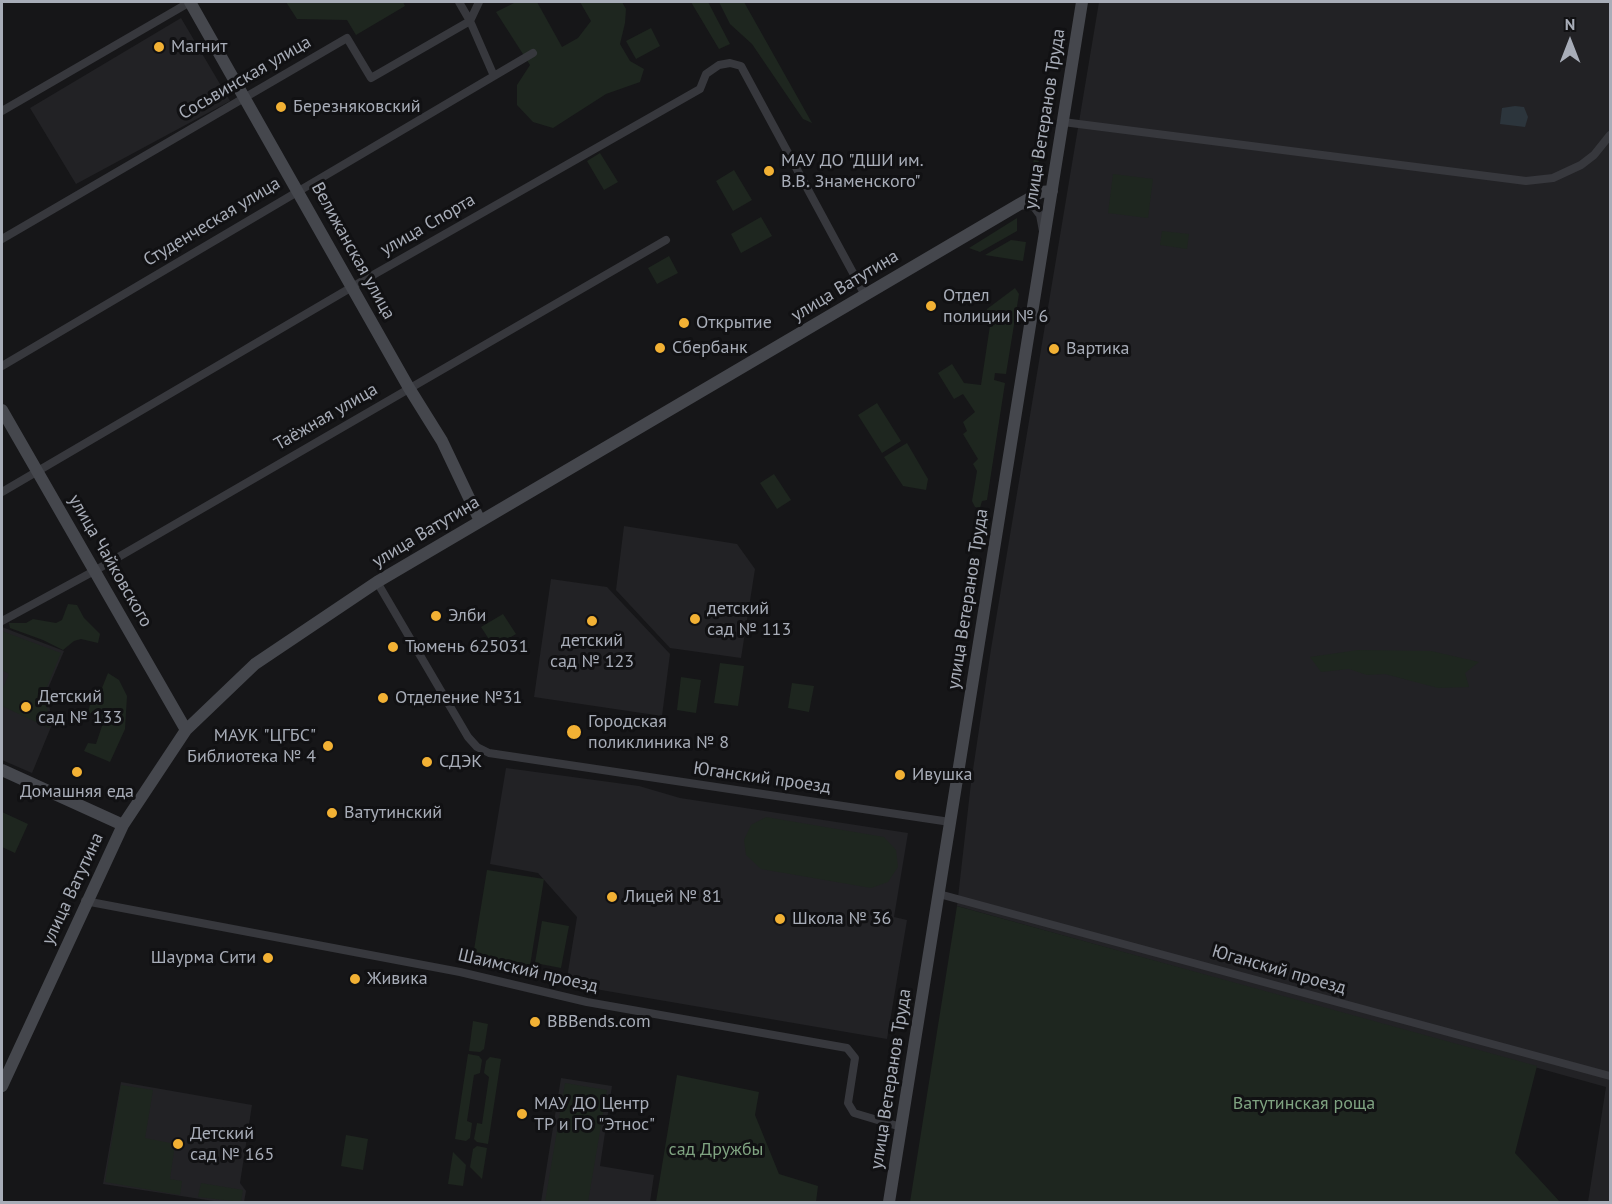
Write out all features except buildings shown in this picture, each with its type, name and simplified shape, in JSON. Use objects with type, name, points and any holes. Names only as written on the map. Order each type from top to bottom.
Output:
[{"type":"main road","name":"Велижанская улица","points":[[190,2],[299,190],[409,388],[442,441],[480,521]]},
{"type":"main road","name":"улица Ветеранов Труда","points":[[889,1203],[1082,2]]},
{"type":"main road","name":"улица Ватутина","points":[[2,1086],[85,902],[123,825],[186,730],[255,664],[378,582],[480,521],[1018,205],[1041,192],[1052,191]]},
{"type":"main road","name":"улица Чайковского","points":[[2,410],[186,730]]},
{"type":"main road","points":[[2,770],[123,825]]},
{"type":"street","points":[[2,111],[190,2]]},
{"type":"street","points":[[459,2],[470,21],[494,76]]},
{"type":"street","points":[[470,21],[479,2]]},
{"type":"street","name":"Сосьвинская улица","points":[[2,239],[347,38],[371,78],[470,21]]},
{"type":"street","name":"Студенческая улица","points":[[2,366],[534,53]]},
{"type":"street","name":"улица Спорта","points":[[2,492],[352,287],[700,89],[703,79],[714,67],[725,63],[741,66],[865,295]]},
{"type":"street","points":[[1063,122],[1526,182],[1553,178],[1581,165],[1594,155],[1611,135]]},
{"type":"street","points":[[1018,205],[1034,207],[1040,215],[1044,240]]},
{"type":"street","name":"Таёжная улица","points":[[2,621],[96,570],[666,240]]},
{"type":"street","name":"Юганский проезд","points":[[378,582],[468,737],[477,747],[489,753],[950,822]]},
{"type":"street","name":"Юганский проезд","points":[[939,894],[1611,1076]]},
{"type":"street","name":"Шаимский проезд","points":[[85,902],[460,972],[587,1002],[847,1048],[855,1058],[848,1103],[854,1113],[901,1127]]},
{"type":"shaded area","points":[[1099,2],[1610,2],[1610,1202],[1588,1202],[1606,1087],[957,906],[971,783],[991,649]]},
{"type":"shaded area","points":[[181,18],[230,101],[76,184],[30,108]]},
{"type":"shaded area","points":[[1524,107],[1528,117],[1525,127],[1500,124],[1502,108]]},
{"type":"shaded area","name":"детский сад № 113","points":[[624,526],[737,544],[755,569],[741,658],[670,648],[616,590]]},
{"type":"shaded area","name":"детский сад № 123","points":[[551,579],[607,587],[670,654],[662,716],[534,697]]},
{"type":"shaded area","name":"Детский сад № 133","points":[[2,627],[64,651],[46,693],[53,722],[32,773],[2,760]]},
{"type":"shaded area","name":"Школа № 36","points":[[506,768],[639,786],[680,798],[908,833],[894,917],[907,920],[887,1039],[566,984],[577,917],[538,873],[490,864]]},
{"type":"shaded area","points":[[561,1078],[612,1086],[600,1166],[654,1175],[650,1202],[541,1202]]},
{"type":"shaded area","name":"Детский сад № 165","points":[[121,1082],[252,1105],[240,1183],[246,1191],[244,1202],[220,1202],[103,1184]]},
{"type":"green space","points":[[286,2],[403,2],[405,6],[356,35],[347,20],[297,19]]},
{"type":"green space","points":[[516,2],[537,2],[562,47],[578,38],[591,21],[580,2],[622,2],[626,9],[620,44],[630,61],[644,69],[640,82],[606,94],[553,128],[533,122],[517,105],[517,85],[530,65],[496,12]]},
{"type":"green space","points":[[691,2],[708,2],[730,44],[719,49]]},
{"type":"green space","points":[[719,2],[744,2],[812,123],[803,119],[752,44],[730,24]]},
{"type":"green space","points":[[651,28],[660,46],[636,59],[626,41]]},
{"type":"green space","points":[[1044,86],[1050,88],[1039,161],[1031,179]]},
{"type":"green space","points":[[600,153],[618,182],[604,190],[587,161]]},
{"type":"green space","points":[[734,170],[752,200],[733,211],[716,181]]},
{"type":"green space","points":[[1113,174],[1153,179],[1148,218],[1108,213]]},
{"type":"green space","points":[[761,217],[772,236],[741,253],[731,234]]},
{"type":"green space","points":[[1017,218],[1017,231],[980,252],[969,248]]},
{"type":"green space","points":[[1162,231],[1189,234],[1187,249],[1160,245]]},
{"type":"green space","points":[[1011,240],[1026,242],[1023,261],[985,255]]},
{"type":"green space","points":[[669,256],[678,273],[657,284],[648,268]]},
{"type":"green space","points":[[1015,288],[1019,294],[1006,374],[995,373],[994,380],[1005,383],[987,500],[982,501],[980,508],[975,507],[972,501],[977,471],[973,464],[978,459],[963,434],[967,431],[963,422],[975,412],[963,394],[954,399],[938,373],[952,364],[964,383],[981,385],[991,319],[986,314],[987,309]]},
{"type":"green space","points":[[877,403],[901,441],[882,453],[858,415]]},
{"type":"green space","points":[[907,443],[928,479],[926,490],[903,486],[884,457]]},
{"type":"green space","points":[[774,474],[791,500],[777,509],[760,483]]},
{"type":"green space","points":[[68,604],[77,605],[84,618],[100,634],[98,643],[81,639],[74,641],[63,650],[10,628],[9,623],[26,623],[33,619],[56,623],[62,620]]},
{"type":"green space","points":[[503,614],[516,634],[494,647],[481,627]]},
{"type":"green space","points":[[2,631],[61,653],[44,694],[50,722],[49,728],[2,706],[2,690],[9,674],[2,670]]},
{"type":"green space","points":[[1358,650],[1431,651],[1479,662],[1465,673],[1469,687],[1438,688],[1385,674],[1367,675],[1349,669],[1321,672],[1310,657]]},
{"type":"green space","points":[[720,663],[744,666],[738,706],[714,703]]},
{"type":"green space","points":[[108,673],[119,680],[127,696],[125,729],[110,762],[84,751],[88,743],[96,744],[104,720],[88,712],[92,698],[98,698]]},
{"type":"green space","points":[[681,677],[701,680],[696,713],[677,710]]},
{"type":"green space","points":[[792,683],[814,686],[809,712],[788,708]]},
{"type":"green space","points":[[2,812],[28,824],[15,853],[2,847]]},
{"type":"green space","points":[[766,817],[884,837],[896,850],[898,867],[888,882],[871,888],[761,869],[746,855],[744,840],[751,825]]},
{"type":"green space","points":[[487,870],[544,879],[529,972],[472,962]]},
{"type":"green space","name":"Ватутинская роща","points":[[957,906],[1537,1066],[1515,1153],[1560,1202],[910,1202]]},
{"type":"green space","points":[[542,921],[569,926],[561,968],[535,963]]},
{"type":"green space","points":[[473,1021],[488,1024],[484,1049],[480,1052],[469,1051]]},
{"type":"green space","points":[[468,1054],[479,1056],[482,1060],[480,1073],[474,1075],[467,1121],[472,1123],[470,1138],[466,1141],[455,1139]]},
{"type":"green space","points":[[490,1057],[501,1059],[488,1144],[477,1142],[474,1139],[477,1123],[482,1124],[489,1077],[484,1073],[486,1061]]},
{"type":"green space","name":"сад Дружбы","points":[[677,1075],[759,1092],[755,1115],[779,1174],[818,1186],[816,1202],[656,1202]]},
{"type":"green space","points":[[565,1083],[607,1090],[588,1202],[545,1202]]},
{"type":"green space","points":[[121,1085],[153,1090],[145,1138],[175,1144],[170,1179],[182,1181],[180,1195],[105,1182]]},
{"type":"green space","points":[[346,1135],[368,1139],[363,1170],[341,1166]]},
{"type":"green space","points":[[477,1146],[487,1148],[482,1179],[470,1167],[473,1149]]},
{"type":"green space","points":[[453,1152],[466,1165],[463,1186],[448,1184]]},
{"type":"green space","points":[[201,1183],[243,1190],[241,1202],[198,1197]]},
{"type":"place","name":"Магнит","points":[[159,47]]},
{"type":"place","name":"Березняковский","points":[[281,107]]},
{"type":"place","name":"МАУ ДО \"ДШИ им. В.В. Знаменского\"","points":[[769,171]]},
{"type":"place","name":"Отдел полиции № 6","points":[[931,306]]},
{"type":"place","name":"Открытие","points":[[684,323]]},
{"type":"place","name":"Сбербанк","points":[[660,348]]},
{"type":"place","name":"Вартика","points":[[1054,349]]},
{"type":"place","name":"Элби","points":[[436,616]]},
{"type":"place","name":"детский сад № 113","points":[[695,619]]},
{"type":"place","name":"детский сад № 123","points":[[592,621]]},
{"type":"place","name":"Тюмень 625031","points":[[393,647]]},
{"type":"place","name":"Отделение №31","points":[[383,698]]},
{"type":"place","name":"Детский сад № 133","points":[[26,707]]},
{"type":"place","name":"Городская поликлиника № 8","points":[[574,732]]},
{"type":"place","name":"МАУК \"ЦГБС\" Библиотека № 4","points":[[328,746]]},
{"type":"place","name":"СДЭК","points":[[427,762]]},
{"type":"place","name":"Домашняя еда","points":[[77,772]]},
{"type":"place","name":"Ивушка","points":[[900,775]]},
{"type":"place","name":"Ватутинский","points":[[332,813]]},
{"type":"place","name":"Лицей № 81","points":[[612,897]]},
{"type":"place","name":"Школа № 36","points":[[780,919]]},
{"type":"place","name":"Шаурма Сити","points":[[268,958]]},
{"type":"place","name":"Живика","points":[[355,979]]},
{"type":"place","name":"BBBends.com","points":[[535,1022]]},
{"type":"place","name":"МАУ ДО Центр ТР и ГО \"Этнос\"","points":[[522,1114]]},
{"type":"place","name":"Детский сад № 165","points":[[178,1144]]}]
